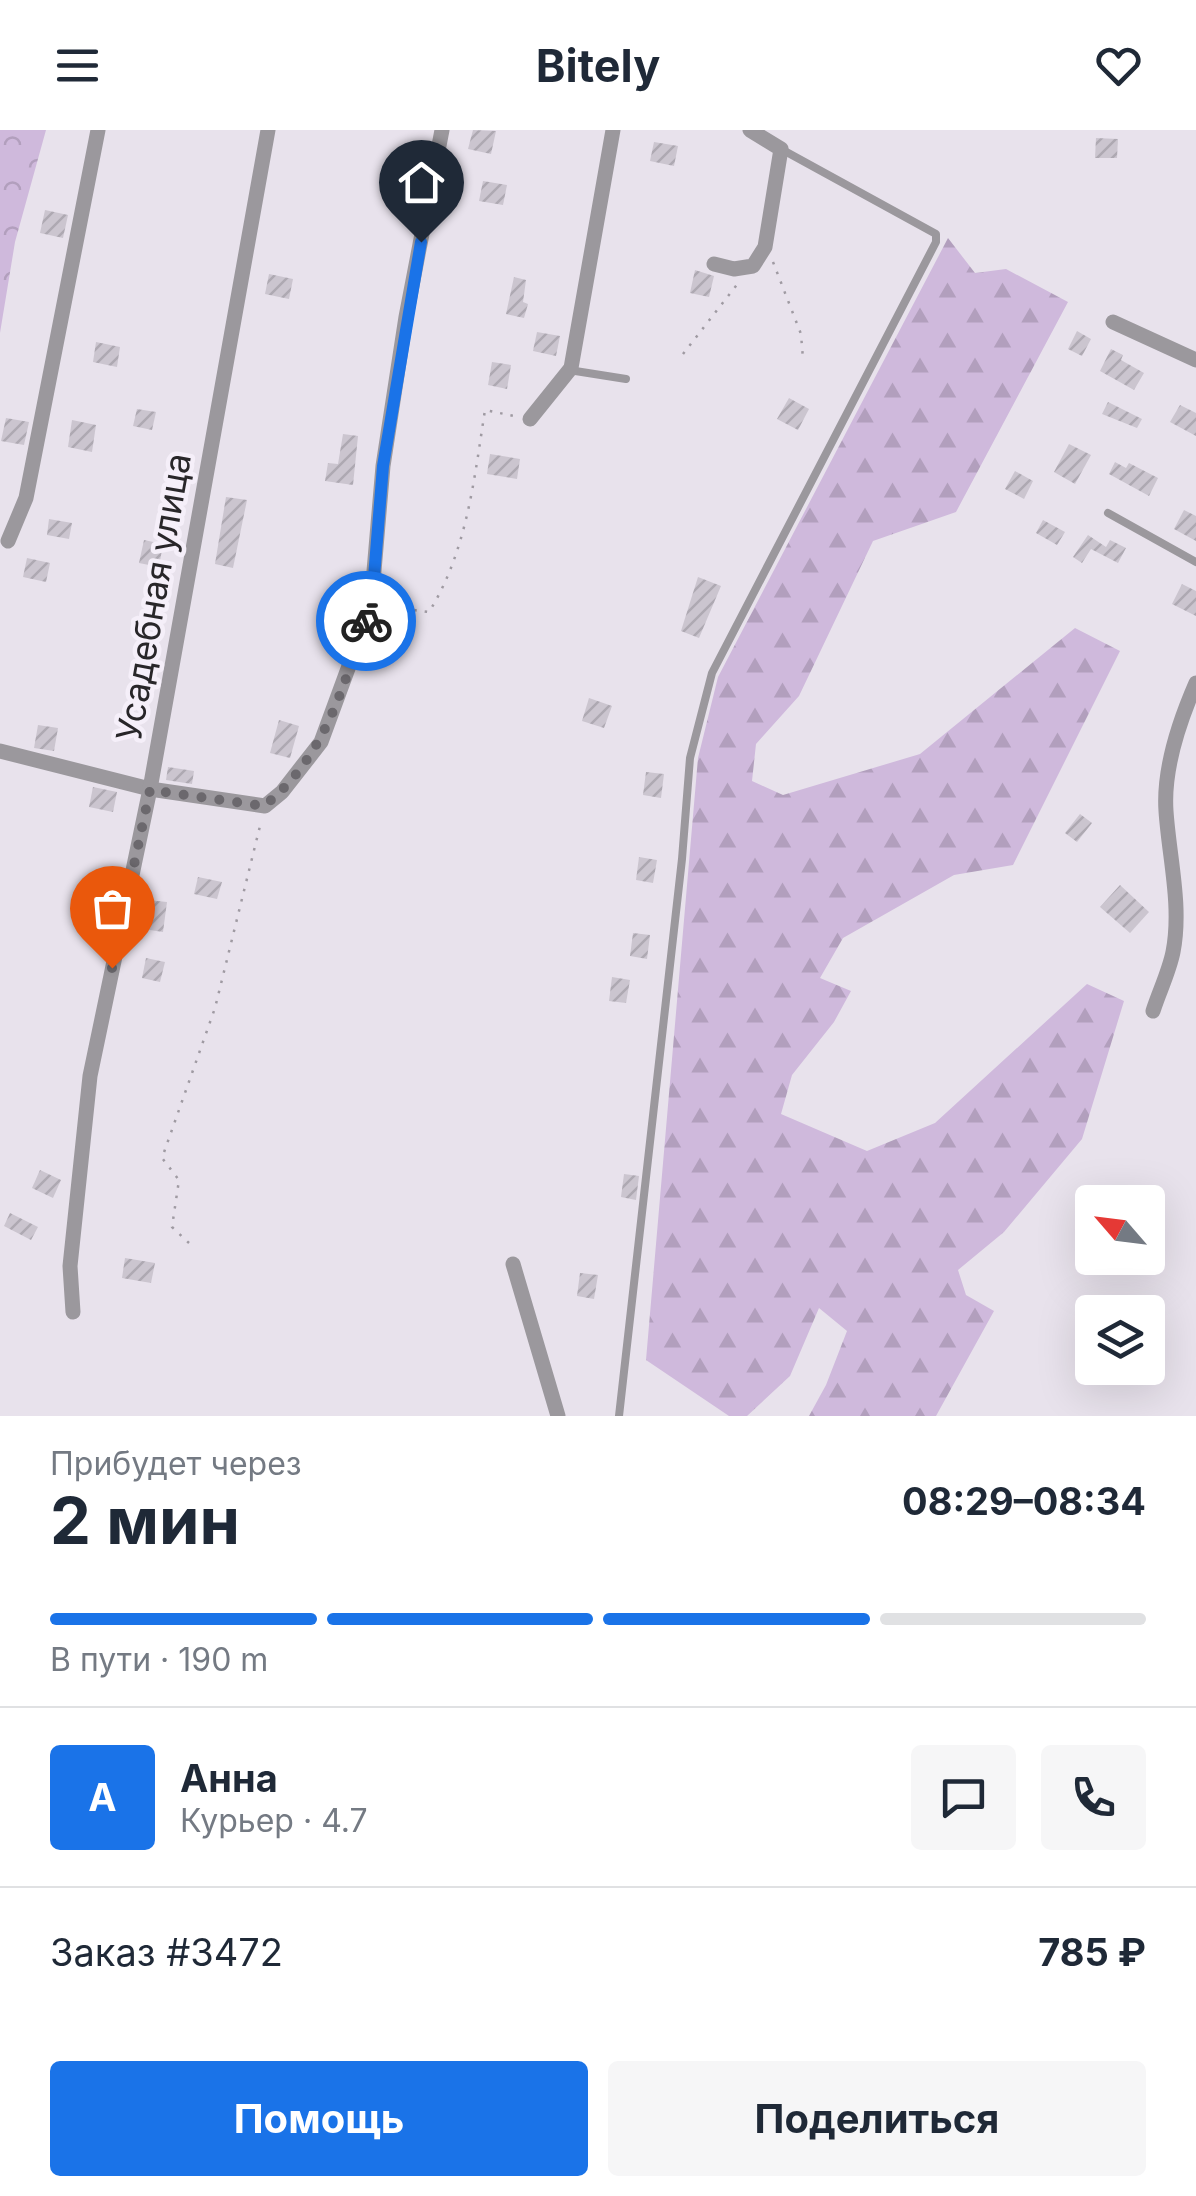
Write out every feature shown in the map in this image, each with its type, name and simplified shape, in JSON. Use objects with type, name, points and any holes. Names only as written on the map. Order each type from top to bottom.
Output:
[{"type":"street","points":[[8,541],[26,498],[98,130]]},
{"type":"street","name":"Усадебная улица","points":[[73,1312],[70,1266],[90,1076],[150,790],[268,130]]},
{"type":"street","points":[[0,751],[150,790],[264,806],[282,792],[321,742],[372,602],[383,466],[406,317],[442,130]]},
{"type":"street","points":[[530,420],[569,370],[614,130]]},
{"type":"street","points":[[714,264],[734,269],[753,266],[765,248],[782,149],[750,130]]},
{"type":"street","points":[[1113,322],[1196,360]]},
{"type":"street","points":[[1152,1011],[1173,952],[1175,886],[1166,807],[1172,755],[1180,718],[1196,683]]},
{"type":"street","points":[[513,1264],[558,1416]]},
{"type":"lane","points":[[619,1416],[690,758],[712,673],[936,242],[936,234],[782,149]]},
{"type":"lane","points":[[569,370],[626,379]]},
{"type":"lane","points":[[1108,513],[1196,562]]},
{"type":"path","points":[[765,248],[780,274],[796,319],[803,359]]},
{"type":"path","points":[[683,354],[753,266]]},
{"type":"path","points":[[372,602],[388,608],[428,612],[447,582],[467,520],[486,410],[530,420]]},
{"type":"path","points":[[189,1243],[172,1228],[179,1180],[162,1158],[216,1008],[264,806]]},
{"type":"green space","points":[[0,130],[46,130],[15,242],[0,333]]},
{"type":"green space","points":[[948,238],[975,273],[1006,269],[1068,302],[956,512],[873,541],[799,696],[756,744],[752,781],[783,795],[920,754],[1075,628],[1120,651],[1013,865],[954,875],[843,938],[820,978],[851,991],[834,1022],[792,1075],[781,1114],[867,1151],[935,1123],[1087,984],[1124,1001],[1082,1139],[1004,1232],[958,1270],[966,1295],[994,1311],[936,1416],[809,1416],[847,1331],[819,1308],[790,1376],[747,1416],[729,1416],[646,1360],[698,758],[718,677]]},
{"type":"building","points":[[473,130],[496,131],[491,154],[468,149]]},
{"type":"building","points":[[1096,138],[1118,139],[1117,158],[1095,158]]},
{"type":"building","points":[[654,142],[678,146],[674,166],[650,161]]},
{"type":"building","points":[[483,181],[507,185],[503,205],[479,201]]},
{"type":"building","points":[[45,210],[68,215],[63,238],[40,233]]},
{"type":"building","points":[[695,270],[714,276],[709,297],[690,293]]},
{"type":"building","points":[[269,274],[293,279],[289,299],[265,294]]},
{"type":"building","points":[[514,277],[526,280],[523,302],[528,304],[524,318],[506,314]]},
{"type":"building","points":[[1077,331],[1091,339],[1082,356],[1068,349]]},
{"type":"building","points":[[537,332],[560,336],[556,356],[533,351]]},
{"type":"building","points":[[96,342],[120,347],[117,367],[93,362]]},
{"type":"building","points":[[1111,349],[1123,355],[1121,360],[1144,373],[1134,390],[1100,371]]},
{"type":"building","points":[[492,362],[511,365],[507,389],[488,385]]},
{"type":"building","points":[[789,398],[809,409],[798,430],[777,419]]},
{"type":"building","points":[[1108,402],[1142,419],[1137,428],[1102,414]]},
{"type":"building","points":[[1180,405],[1196,413],[1196,436],[1170,422]]},
{"type":"building","points":[[137,409],[156,412],[152,430],[133,426]]},
{"type":"building","points":[[6,418],[29,422],[24,445],[1,441]]},
{"type":"building","points":[[72,420],[96,425],[92,452],[68,447]]},
{"type":"building","points":[[343,434],[358,436],[353,485],[325,481],[328,463],[338,464]]},
{"type":"building","points":[[1069,444],[1091,455],[1075,484],[1054,472]]},
{"type":"building","points":[[490,454],[520,459],[517,479],[487,474]]},
{"type":"building","points":[[1115,462],[1126,468],[1129,463],[1158,478],[1149,496],[1109,474]]},
{"type":"building","points":[[1015,471],[1033,481],[1024,499],[1005,489]]},
{"type":"building","points":[[226,497],[247,500],[233,568],[215,564]]},
{"type":"building","points":[[1184,510],[1196,516],[1196,541],[1174,529]]},
{"type":"building","points":[[49,519],[72,523],[69,539],[47,535]]},
{"type":"building","points":[[1043,520],[1065,532],[1057,545],[1036,533]]},
{"type":"building","points":[[1088,535],[1106,547],[1110,540],[1126,548],[1118,563],[1091,549],[1082,563],[1073,557]]},
{"type":"building","points":[[144,540],[163,544],[159,567],[139,563]]},
{"type":"building","points":[[27,558],[50,563],[46,582],[23,577]]},
{"type":"building","points":[[698,577],[721,586],[699,638],[681,631]]},
{"type":"building","points":[[1182,584],[1196,591],[1196,616],[1172,604]]},
{"type":"building","points":[[589,698],[612,706],[604,728],[582,721]]},
{"type":"building","points":[[279,720],[299,726],[290,758],[270,753]]},
{"type":"building","points":[[38,725],[58,728],[54,751],[34,748]]},
{"type":"building","points":[[168,767],[194,771],[192,784],[166,780]]},
{"type":"building","points":[[646,772],[664,774],[661,798],[643,795]]},
{"type":"building","points":[[93,787],[117,792],[113,812],[89,807]]},
{"type":"building","points":[[1080,814],[1092,823],[1077,842],[1065,833]]},
{"type":"building","points":[[639,857],[657,860],[653,883],[636,880]]},
{"type":"building","points":[[198,877],[222,882],[217,899],[194,894]]},
{"type":"building","points":[[1120,885],[1149,912],[1130,933],[1100,907]]},
{"type":"building","points":[[147,900],[167,902],[163,932],[143,929]]},
{"type":"building","points":[[633,933],[650,935],[647,959],[630,956]]},
{"type":"building","points":[[146,958],[165,962],[160,982],[142,978]]},
{"type":"building","points":[[612,977],[630,980],[626,1003],[609,1001]]},
{"type":"building","points":[[40,1170],[61,1180],[53,1198],[32,1188]]},
{"type":"building","points":[[624,1174],[639,1176],[636,1200],[621,1197]]},
{"type":"building","points":[[10,1213],[38,1227],[31,1240],[4,1226]]},
{"type":"building","points":[[125,1258],[155,1263],[151,1283],[122,1278]]},
{"type":"building","points":[[580,1273],[598,1275],[594,1299],[577,1296]]},
{"type":"way so far","points":[[112,968],[150,790],[264,806],[282,792],[321,742],[366,621]]},
{"type":"route","points":[[366,621],[372,602],[383,466],[421,242]]}]
